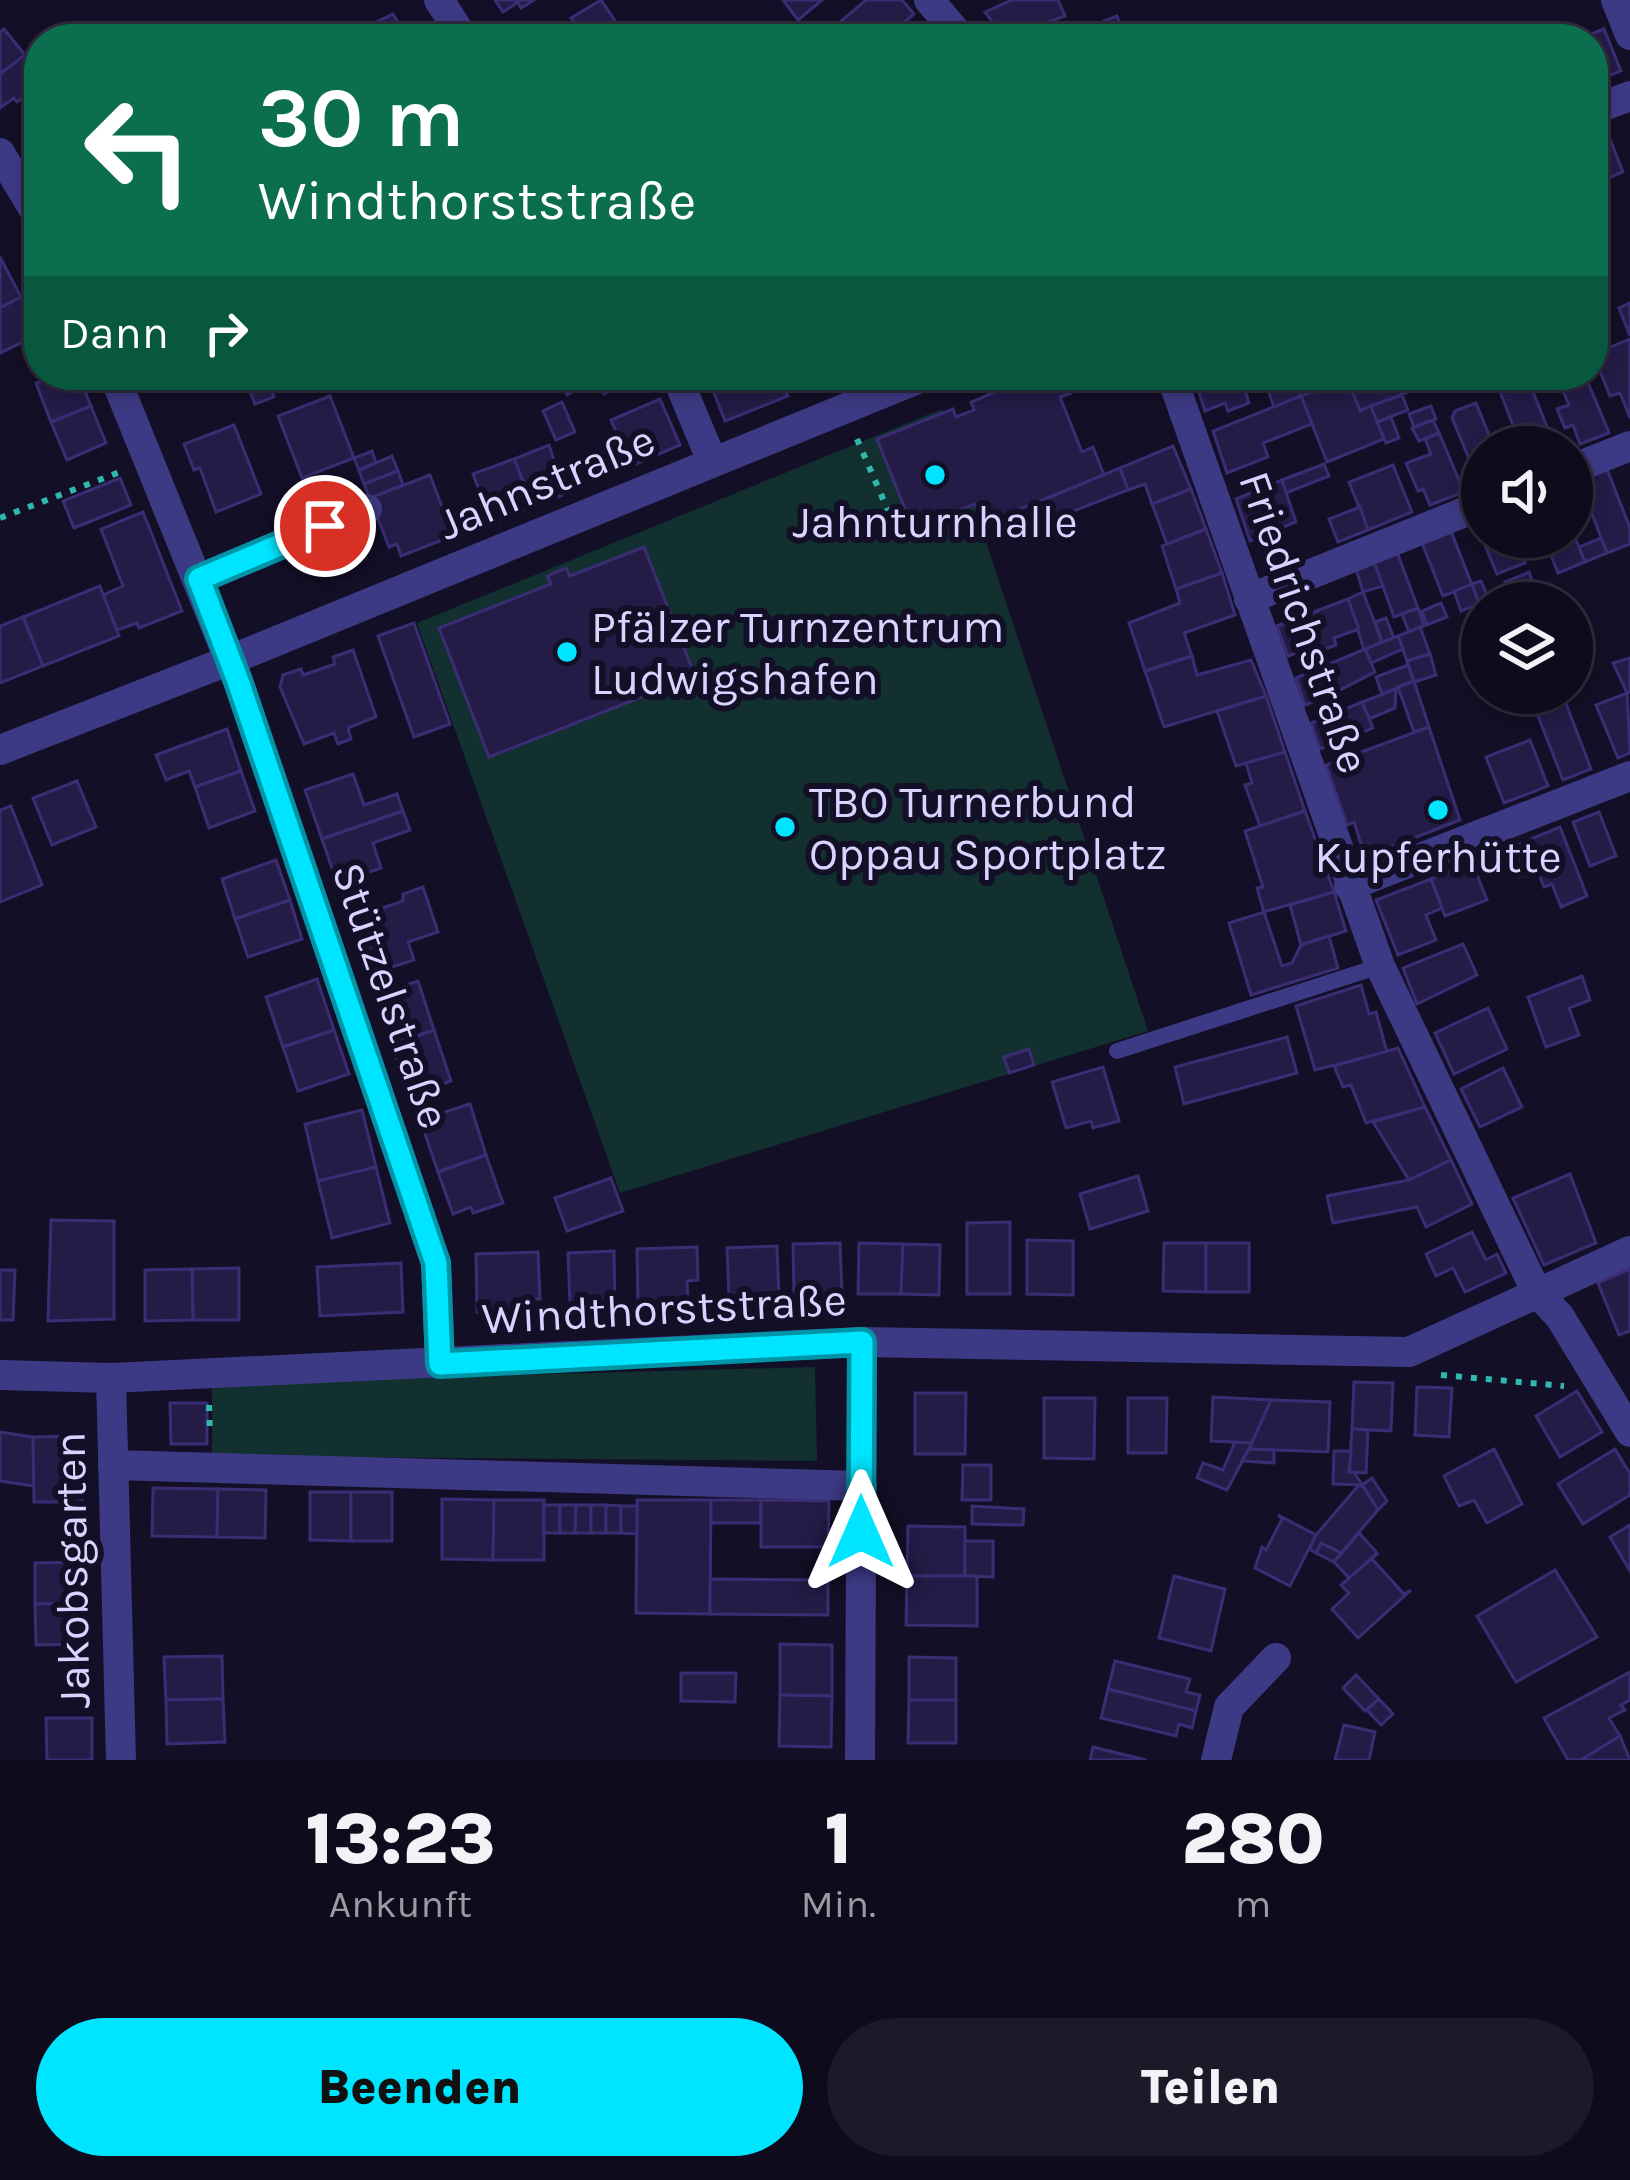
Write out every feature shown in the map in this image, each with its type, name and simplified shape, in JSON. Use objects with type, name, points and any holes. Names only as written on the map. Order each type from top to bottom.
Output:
[{"type":"street","points":[[929,0],[949,24]]},
{"type":"street","points":[[1616,0],[1630,35]]},
{"type":"street","points":[[0,153],[24,193]]},
{"type":"street","name":"Stützelstraße","points":[[121,390],[230,660],[436,1263],[440,1364]]},
{"type":"street","points":[[682,390],[712,460]]},
{"type":"street","name":"Jahnstraße","points":[[0,750],[889,390]]},
{"type":"street","name":"Friedrichstraße","points":[[1176,390],[1380,965],[1536,1291],[1560,1317],[1630,1432]]},
{"type":"street","points":[[1593,461],[1630,446]]},
{"type":"street","name":"Jahnstraße","points":[[199,579],[367,509]]},
{"type":"street","points":[[1249,599],[1461,514]]},
{"type":"street","points":[[1349,886],[1630,776]]},
{"type":"street","name":"Windthorststraße","points":[[0,1375],[111,1378],[862,1342],[1409,1352],[1630,1251]]},
{"type":"street","points":[[860,1760],[862,1342]]},
{"type":"street","name":"Jakobsgarten","points":[[111,1378],[121,1760]]},
{"type":"street","points":[[113,1465],[862,1486]]},
{"type":"street","points":[[1216,1760],[1229,1707],[1276,1658]]},
{"type":"lane","points":[[1117,1051],[1380,965]]},
{"type":"path","points":[[844,408],[903,544]]},
{"type":"path","points":[[0,518],[151,460]]},
{"type":"path","points":[[1409,1352],[1445,1378],[1603,1388]]},
{"type":"path","points":[[209,1374],[210,1467]]},
{"type":"green space","name":"TBO Turnerbund Oppau Sportplatz","points":[[942,409],[1148,1031],[620,1193],[417,623]]},
{"type":"green space","points":[[815,1367],[817,1461],[212,1456],[212,1383]]},
{"type":"building","points":[[495,0],[534,0],[521,8],[518,2],[503,12]]},
{"type":"building","points":[[601,0],[617,24],[571,24],[571,18]]},
{"type":"building","points":[[783,0],[822,0],[798,20]]},
{"type":"building","points":[[866,0],[902,0],[914,14],[902,24],[837,24]]},
{"type":"building","points":[[1012,0],[1058,0],[1065,16],[1044,24],[994,24],[985,12]]},
{"type":"building","points":[[393,14],[399,24],[372,24]]},
{"type":"building","points":[[1117,16],[1120,24],[1097,24]]},
{"type":"building","points":[[4,29],[24,56],[0,74],[0,32]]},
{"type":"building","points":[[1608,39],[1621,71],[1608,76]]},
{"type":"building","points":[[24,56],[24,97],[0,108],[0,74]]},
{"type":"building","points":[[1608,134],[1623,172],[1608,178]]},
{"type":"building","points":[[0,257],[21,297],[0,308]]},
{"type":"building","points":[[21,297],[24,303],[24,341],[0,353],[0,308]]},
{"type":"building","points":[[1630,303],[1630,336],[1619,308]]},
{"type":"building","points":[[1630,339],[1630,418],[1620,393],[1610,396],[1608,390],[1608,348]]},
{"type":"building","points":[[39,390],[84,390],[91,406],[51,422]]},
{"type":"building","points":[[250,390],[271,390],[274,397],[255,404]]},
{"type":"building","points":[[713,390],[785,390],[788,396],[725,421]]},
{"type":"building","points":[[1000,390],[1070,390],[1060,397],[1082,452],[1093,447],[1104,475],[983,524],[975,504],[913,529],[877,439],[953,409],[956,417],[974,410],[971,402]]},
{"type":"building","points":[[1198,390],[1245,390],[1249,403],[1228,411],[1225,403],[1205,411]]},
{"type":"building","points":[[1268,390],[1299,390],[1301,396],[1274,407]]},
{"type":"building","points":[[1316,390],[1352,390],[1360,411],[1371,406],[1384,439],[1327,462],[1301,396]]},
{"type":"building","points":[[1352,390],[1407,390],[1408,392],[1360,411]]},
{"type":"building","points":[[1499,390],[1532,390],[1547,426],[1513,426]]},
{"type":"building","points":[[1562,390],[1591,390],[1609,433],[1593,439],[1593,426],[1564,426],[1557,409],[1569,405]]},
{"type":"building","points":[[1402,395],[1408,410],[1377,422],[1371,406]]},
{"type":"building","points":[[330,396],[354,458],[302,478],[278,416]]},
{"type":"building","points":[[1301,396],[1312,424],[1263,443],[1268,457],[1227,473],[1213,431]]},
{"type":"building","points":[[660,399],[680,445],[631,466],[611,420]]},
{"type":"building","points":[[562,402],[575,432],[556,440],[543,411]]},
{"type":"building","points":[[1476,403],[1485,426],[1461,426],[1461,440],[1452,418],[1455,411]]},
{"type":"building","points":[[91,406],[106,443],[67,460],[51,422]]},
{"type":"building","points":[[1431,406],[1436,419],[1414,427],[1409,414]]},
{"type":"building","points":[[1391,417],[1399,438],[1386,443],[1377,422]]},
{"type":"building","points":[[1433,420],[1439,433],[1419,441],[1412,428]]},
{"type":"building","points":[[234,425],[261,494],[216,512],[200,468],[194,470],[184,444]]},
{"type":"building","points":[[1439,433],[1461,485],[1461,493],[1430,505],[1406,463],[1431,454],[1425,439]]},
{"type":"building","points":[[549,445],[565,494],[533,506],[514,459]]},
{"type":"building","points":[[1173,446],[1191,489],[1152,504],[1145,484],[1128,490],[1120,468]]},
{"type":"building","points":[[372,451],[376,463],[359,470],[354,458]]},
{"type":"building","points":[[392,456],[398,471],[364,484],[359,470]]},
{"type":"building","points":[[514,459],[533,506],[496,521],[494,513],[488,514],[473,474]]},
{"type":"building","points":[[1324,464],[1329,476],[1286,493],[1282,480]]},
{"type":"building","points":[[1393,465],[1412,512],[1368,530],[1349,482]]},
{"type":"building","points":[[1120,468],[1128,490],[1050,520],[1043,500]]},
{"type":"building","points":[[1607,469],[1630,528],[1630,544],[1607,553],[1593,516],[1593,474]]},
{"type":"building","points":[[398,471],[403,485],[370,498],[364,484]]},
{"type":"building","points":[[430,475],[453,536],[401,556],[397,544],[389,547],[370,498]]},
{"type":"building","points":[[120,478],[131,505],[74,528],[63,501]]},
{"type":"building","points":[[1282,480],[1296,522],[1250,541],[1236,499]]},
{"type":"building","points":[[1191,489],[1206,529],[1167,544],[1152,504]]},
{"type":"building","points":[[1360,507],[1368,530],[1338,542],[1329,519]]},
{"type":"building","points":[[143,512],[182,611],[139,628],[137,623],[117,630],[103,595],[123,586],[101,529]]},
{"type":"building","points":[[1206,529],[1222,573],[1176,589],[1162,546]]},
{"type":"building","points":[[1451,531],[1471,582],[1461,582],[1461,589],[1443,596],[1422,543]]},
{"type":"building","points":[[1601,538],[1607,553],[1585,562],[1583,558],[1593,558],[1593,541]]},
{"type":"building","name":"Pfälzer Turnzentrum Ludwigshafen","points":[[644,547],[695,676],[489,757],[439,628],[551,584],[547,576],[566,568],[570,576]]},
{"type":"building","points":[[1397,552],[1418,608],[1394,617],[1374,562]]},
{"type":"building","points":[[1490,558],[1523,558],[1525,563],[1497,574]]},
{"type":"building","points":[[1552,558],[1583,558],[1585,562],[1558,573]]},
{"type":"building","points":[[1374,562],[1383,586],[1363,592],[1356,569]]},
{"type":"building","points":[[1529,572],[1533,582],[1505,582]]},
{"type":"building","points":[[1222,573],[1235,615],[1184,633],[1192,656],[1145,671],[1129,623],[1180,603],[1176,589]]},
{"type":"building","points":[[100,586],[119,636],[43,666],[23,617]]},
{"type":"building","points":[[1363,592],[1382,642],[1364,650],[1348,599]]},
{"type":"building","points":[[1348,599],[1359,629],[1334,638],[1336,645],[1288,656],[1277,626]]},
{"type":"building","points":[[1441,603],[1447,617],[1427,625],[1422,611]]},
{"type":"building","points":[[1418,608],[1424,626],[1409,632],[1402,614]]},
{"type":"building","points":[[23,617],[43,666],[0,683],[0,626]]},
{"type":"building","points":[[1386,618],[1394,638],[1382,642],[1375,622]]},
{"type":"building","points":[[414,623],[450,724],[414,737],[378,636]]},
{"type":"building","points":[[1420,627],[1430,654],[1407,661],[1398,636]]},
{"type":"building","points":[[1398,636],[1403,649],[1371,663],[1365,649]]},
{"type":"building","points":[[1365,649],[1375,672],[1338,691],[1341,699],[1328,704],[1326,697],[1305,705],[1296,678]]},
{"type":"building","points":[[353,650],[376,717],[348,728],[351,739],[338,744],[334,733],[304,744],[280,687],[283,675],[301,669],[303,675],[335,664],[333,657]]},
{"type":"building","points":[[1430,654],[1436,675],[1414,682],[1407,661]]},
{"type":"building","points":[[1192,656],[1197,675],[1251,660],[1266,696],[1164,727],[1145,671]]},
{"type":"building","points":[[1630,658],[1630,692],[1627,693],[1613,663]]},
{"type":"building","points":[[1408,665],[1414,681],[1382,694],[1376,677]]},
{"type":"building","points":[[1414,681],[1429,727],[1414,732],[1398,687]]},
{"type":"building","points":[[1396,689],[1395,708],[1369,719],[1362,702]]},
{"type":"building","points":[[1627,693],[1630,753],[1618,758],[1596,705]]},
{"type":"building","points":[[1266,696],[1285,752],[1236,766],[1217,711]]},
{"type":"building","points":[[1362,702],[1373,728],[1320,749],[1311,723]]},
{"type":"building","points":[[1537,714],[1570,714],[1591,769],[1563,780]]},
{"type":"building","points":[[1429,727],[1460,820],[1365,857],[1354,822],[1347,825],[1326,765]]},
{"type":"building","points":[[227,729],[241,771],[195,787],[189,771],[166,780],[156,755]]},
{"type":"building","points":[[1530,740],[1548,786],[1504,803],[1486,757]]},
{"type":"building","points":[[1285,752],[1305,811],[1260,826],[1245,785],[1252,783],[1246,763]]},
{"type":"building","points":[[241,771],[255,811],[209,828],[195,787]]},
{"type":"building","points":[[353,774],[364,805],[397,794],[403,811],[322,839],[305,790]]},
{"type":"building","points":[[77,781],[96,827],[52,845],[33,798]]},
{"type":"building","points":[[11,806],[42,885],[0,902],[0,810]]},
{"type":"building","points":[[403,811],[410,830],[373,843],[381,868],[337,883],[322,839]]},
{"type":"building","points":[[1305,811],[1334,892],[1264,912],[1257,888],[1263,887],[1245,831]]},
{"type":"building","points":[[1599,812],[1616,856],[1590,866],[1573,822]]},
{"type":"building","points":[[1560,827],[1587,896],[1561,907],[1552,884],[1544,887],[1537,870],[1519,877],[1507,849]]},
{"type":"building","points":[[276,860],[290,900],[235,919],[222,879]]},
{"type":"building","points":[[1472,862],[1487,900],[1445,916],[1431,879]]},
{"type":"building","points":[[1431,879],[1442,908],[1426,915],[1436,940],[1398,955],[1376,900]]},
{"type":"building","points":[[423,887],[438,932],[408,942],[414,960],[392,967],[389,959],[366,967],[351,919],[403,901],[403,894]]},
{"type":"building","points":[[1334,892],[1346,931],[1301,945],[1290,905]]},
{"type":"building","points":[[290,900],[302,939],[248,957],[235,919]]},
{"type":"building","points":[[1264,912],[1282,966],[1292,963],[1301,945],[1329,936],[1338,968],[1251,995],[1229,923]]},
{"type":"building","points":[[1463,944],[1477,975],[1417,1004],[1403,968]]},
{"type":"building","points":[[1582,976],[1590,1000],[1569,1008],[1579,1035],[1546,1047],[1528,997]]},
{"type":"building","points":[[317,979],[334,1030],[283,1047],[266,997]]},
{"type":"building","points":[[418,981],[434,1030],[392,1045],[375,996]]},
{"type":"building","points":[[1361,985],[1369,1014],[1376,1012],[1387,1052],[1315,1070],[1296,1006]]},
{"type":"building","points":[[1488,1008],[1507,1049],[1454,1074],[1435,1033]]},
{"type":"building","points":[[334,1030],[349,1074],[298,1091],[283,1047]]},
{"type":"building","points":[[434,1030],[451,1081],[409,1095],[392,1045]]},
{"type":"building","points":[[1287,1037],[1297,1073],[1184,1104],[1175,1067]]},
{"type":"building","points":[[1398,1048],[1425,1107],[1366,1123],[1351,1085],[1343,1087],[1334,1066]]},
{"type":"building","points":[[1029,1049],[1034,1065],[1009,1073],[1004,1057]]},
{"type":"building","points":[[1103,1067],[1119,1121],[1093,1128],[1091,1121],[1066,1128],[1052,1082]]},
{"type":"building","points":[[1503,1068],[1522,1107],[1480,1127],[1461,1089]]},
{"type":"building","points":[[470,1104],[486,1155],[438,1172],[423,1128],[444,1121],[442,1113]]},
{"type":"building","points":[[1425,1107],[1451,1160],[1409,1180],[1373,1122]]},
{"type":"building","points":[[362,1110],[376,1167],[318,1181],[305,1124]]},
{"type":"building","points":[[486,1155],[503,1203],[453,1214],[438,1172]]},
{"type":"building","points":[[1451,1160],[1472,1204],[1426,1227],[1417,1207],[1333,1223],[1327,1196],[1409,1180]]},
{"type":"building","points":[[376,1167],[390,1223],[332,1238],[318,1181]]},
{"type":"building","points":[[1570,1174],[1596,1243],[1544,1265],[1513,1198]]},
{"type":"building","points":[[1138,1176],[1148,1211],[1090,1229],[1080,1194]]},
{"type":"building","points":[[611,1178],[623,1211],[567,1231],[555,1198]]},
{"type":"building","points":[[51,1220],[114,1221],[114,1319],[48,1321]]},
{"type":"building","points":[[1010,1222],[1010,1294],[967,1294],[967,1223]]},
{"type":"building","points":[[1472,1232],[1486,1260],[1497,1254],[1506,1273],[1465,1292],[1453,1268],[1436,1276],[1426,1254]]},
{"type":"building","points":[[1027,1240],[1073,1241],[1073,1295],[1027,1294]]},
{"type":"building","points":[[840,1243],[842,1294],[794,1295],[793,1244]]},
{"type":"building","points":[[859,1243],[903,1244],[901,1294],[858,1294]]},
{"type":"building","points":[[1164,1243],[1206,1243],[1206,1292],[1163,1291]]},
{"type":"building","points":[[1206,1243],[1249,1243],[1249,1292],[1206,1292]]},
{"type":"building","points":[[903,1244],[940,1245],[939,1295],[901,1294]]},
{"type":"building","points":[[777,1246],[779,1297],[729,1299],[727,1248]]},
{"type":"building","points":[[697,1247],[698,1280],[687,1281],[688,1301],[638,1303],[637,1249]]},
{"type":"building","points":[[614,1251],[615,1303],[570,1305],[568,1253]]},
{"type":"building","points":[[538,1252],[540,1299],[533,1299],[533,1310],[477,1312],[476,1254]]},
{"type":"building","points":[[401,1263],[403,1312],[320,1316],[317,1267]]},
{"type":"building","points":[[239,1268],[239,1320],[193,1320],[192,1269]]},
{"type":"building","points":[[192,1269],[193,1320],[145,1321],[145,1270]]},
{"type":"building","points":[[1630,1269],[1630,1331],[1619,1335],[1598,1283]]},
{"type":"building","points":[[0,1270],[15,1270],[13,1320],[0,1320]]},
{"type":"building","points":[[1354,1382],[1393,1383],[1391,1431],[1352,1429]]},
{"type":"building","points":[[1417,1387],[1452,1388],[1449,1437],[1415,1435]]},
{"type":"building","points":[[1577,1391],[1602,1432],[1560,1457],[1536,1416]]},
{"type":"building","points":[[915,1393],[966,1393],[965,1454],[915,1454]]},
{"type":"building","points":[[1213,1397],[1271,1400],[1252,1443],[1211,1441]]},
{"type":"building","points":[[1044,1398],[1095,1398],[1094,1459],[1044,1458]]},
{"type":"building","points":[[1128,1398],[1167,1398],[1166,1453],[1128,1453]]},
{"type":"building","points":[[1271,1400],[1330,1402],[1328,1452],[1249,1449]]},
{"type":"building","points":[[170,1403],[207,1403],[207,1444],[171,1444]]},
{"type":"building","points":[[1352,1429],[1368,1430],[1366,1473],[1349,1472]]},
{"type":"building","points":[[0,1432],[33,1437],[34,1486],[0,1481]]},
{"type":"building","points":[[81,1436],[82,1502],[34,1502],[33,1437]]},
{"type":"building","points":[[1235,1442],[1252,1443],[1227,1490],[1197,1478],[1203,1463],[1223,1470]]},
{"type":"building","points":[[1249,1449],[1274,1450],[1274,1463],[1242,1461]]},
{"type":"building","points":[[1494,1449],[1522,1504],[1487,1523],[1474,1500],[1459,1506],[1444,1476]]},
{"type":"building","points":[[1615,1449],[1630,1474],[1630,1495],[1583,1524],[1558,1484]]},
{"type":"building","points":[[1334,1451],[1351,1451],[1349,1472],[1362,1485],[1333,1484]]},
{"type":"building","points":[[963,1465],[991,1465],[991,1500],[962,1500]]},
{"type":"building","points":[[1372,1478],[1387,1501],[1378,1510],[1362,1485]]},
{"type":"building","points":[[1358,1486],[1363,1486],[1378,1510],[1341,1553],[1321,1543],[1316,1553],[1309,1549],[1316,1535]]},
{"type":"building","points":[[153,1488],[218,1489],[217,1537],[152,1536]]},
{"type":"building","points":[[218,1489],[266,1490],[265,1538],[217,1537]]},
{"type":"building","points":[[310,1492],[351,1492],[351,1541],[310,1540]]},
{"type":"building","points":[[351,1492],[392,1492],[392,1541],[351,1541]]},
{"type":"building","points":[[442,1499],[494,1500],[493,1560],[442,1559]]},
{"type":"building","points":[[494,1500],[544,1500],[544,1560],[493,1560]]},
{"type":"building","points":[[637,1500],[711,1500],[710,1614],[636,1613]]},
{"type":"building","points":[[711,1500],[761,1500],[761,1523],[711,1523]]},
{"type":"building","points":[[761,1500],[829,1501],[828,1547],[761,1547]]},
{"type":"building","points":[[544,1505],[560,1505],[560,1533],[544,1533]]},
{"type":"building","points":[[560,1505],[576,1505],[575,1533],[560,1533]]},
{"type":"building","points":[[576,1505],[591,1505],[591,1533],[575,1533]]},
{"type":"building","points":[[591,1505],[606,1505],[606,1533],[591,1533]]},
{"type":"building","points":[[606,1505],[621,1506],[621,1533],[606,1533]]},
{"type":"building","points":[[621,1506],[637,1506],[637,1534],[621,1533]]},
{"type":"building","points":[[972,1506],[1024,1509],[1023,1525],[972,1524]]},
{"type":"building","points":[[1278,1515],[1316,1535],[1290,1586],[1255,1568],[1262,1547],[1266,1550],[1282,1519]]},
{"type":"building","points":[[1630,1525],[1630,1571],[1610,1537]]},
{"type":"building","points":[[908,1526],[965,1527],[965,1576],[907,1576]]},
{"type":"building","points":[[1359,1533],[1377,1553],[1349,1578],[1334,1562]]},
{"type":"building","points":[[965,1541],[993,1541],[993,1577],[965,1576]]},
{"type":"building","points":[[1321,1543],[1341,1553],[1334,1562],[1316,1553]]},
{"type":"building","points":[[1378,1553],[1372,1559],[1404,1594],[1411,1590],[1358,1638],[1332,1609],[1349,1593],[1341,1585]]},
{"type":"building","points":[[86,1562],[87,1603],[35,1604],[35,1563]]},
{"type":"building","points":[[1555,1570],[1597,1637],[1516,1682],[1477,1616]]},
{"type":"building","points":[[907,1576],[977,1576],[977,1626],[906,1625]]},
{"type":"building","points":[[1174,1576],[1225,1589],[1211,1651],[1159,1638]]},
{"type":"building","points":[[710,1579],[828,1580],[828,1615],[710,1614]]},
{"type":"building","points":[[87,1603],[87,1644],[36,1645],[35,1604]]},
{"type":"building","points":[[780,1644],[832,1645],[832,1696],[780,1695]]},
{"type":"building","points":[[222,1656],[223,1699],[166,1700],[164,1657]]},
{"type":"building","points":[[909,1657],[956,1658],[956,1700],[909,1700]]},
{"type":"building","points":[[1115,1661],[1190,1679],[1186,1692],[1200,1695],[1196,1711],[1108,1689]]},
{"type":"building","points":[[1630,1672],[1630,1700],[1621,1705],[1625,1710],[1609,1718],[1620,1736],[1581,1760],[1568,1760],[1544,1718]]},
{"type":"building","points":[[681,1673],[736,1673],[735,1702],[681,1701]]},
{"type":"building","points":[[1356,1675],[1379,1699],[1365,1711],[1343,1688]]},
{"type":"building","points":[[1108,1689],[1196,1711],[1192,1728],[1179,1724],[1176,1736],[1101,1718]]},
{"type":"building","points":[[780,1695],[832,1696],[831,1747],[779,1746]]},
{"type":"building","points":[[223,1699],[225,1742],[167,1744],[166,1700]]},
{"type":"building","points":[[1379,1699],[1393,1714],[1381,1725],[1367,1710]]},
{"type":"building","points":[[909,1700],[956,1700],[956,1743],[908,1743]]},
{"type":"building","points":[[46,1718],[92,1718],[92,1760],[47,1760]]},
{"type":"building","points":[[1344,1725],[1375,1732],[1369,1760],[1335,1760]]},
{"type":"building","points":[[1620,1736],[1630,1760],[1581,1760]]},
{"type":"building","points":[[1093,1747],[1146,1760],[1090,1760]]},
{"type":"place","name":"Jahnturnhalle","points":[[935,475]]},
{"type":"place","name":"Pfälzer Turnzentrum Ludwigshafen","points":[[567,652]]},
{"type":"place","name":"Kupferhütte","points":[[1438,810]]},
{"type":"place","name":"TBO Turnerbund Oppau Sportplatz","points":[[785,827]]},
{"type":"route","points":[[325,526],[199,579],[436,1263],[440,1364],[862,1342],[861,1532]]}]
